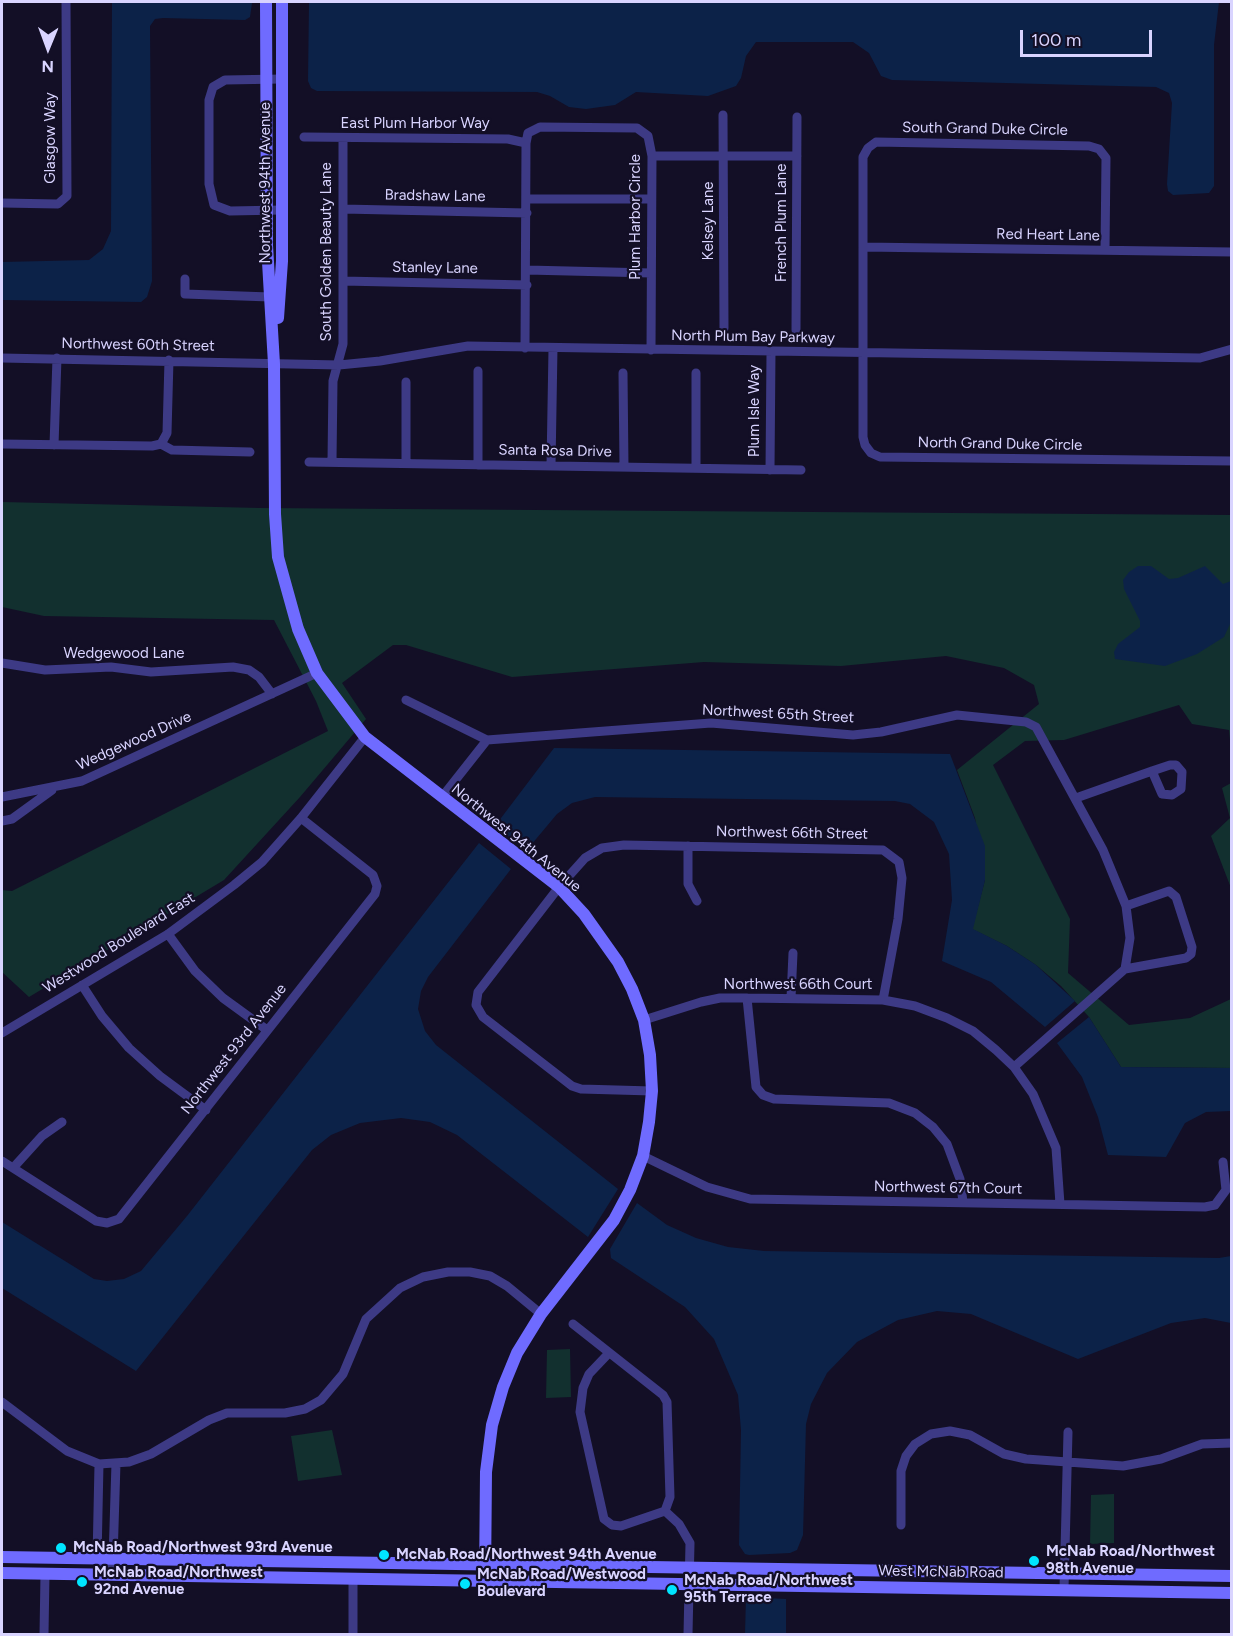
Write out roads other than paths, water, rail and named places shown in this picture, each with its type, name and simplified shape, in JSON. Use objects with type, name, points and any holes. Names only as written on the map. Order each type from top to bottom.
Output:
[{"type":"main road","name":"Northwest 94th Avenue","points":[[266,2],[267,210],[274,364],[275,514],[278,557],[298,628],[317,673],[365,737],[559,887],[584,914],[618,962],[644,1020],[650,1055],[652,1090],[643,1156],[614,1220],[541,1314],[517,1353],[503,1387],[492,1425],[486,1472],[485,1581]]},
{"type":"main road","name":"Northwest 94th Avenue","points":[[274,364],[282,261],[282,2]]},
{"type":"main road","name":"West McNab Road","points":[[2,1557],[1232,1576]]},
{"type":"main road","name":"West McNab Road","points":[[2,1573],[1232,1593]]},
{"type":"street","name":"Glasgow Way","points":[[2,203],[58,204],[67,196],[66,2]]},
{"type":"street","points":[[282,79],[218,82],[213,87],[209,99],[211,198],[214,205],[230,211],[282,210]]},
{"type":"street","name":"Kelsey Lane","points":[[723,115],[724,328]]},
{"type":"street","name":"French Plum Lane","points":[[796,330],[797,117]]},
{"type":"street","name":"Plum Harbor Circle","points":[[526,143],[528,134],[540,127],[637,128],[648,136],[652,156],[651,350]]},
{"type":"street","name":"East Plum Harbor Way","points":[[304,137],[508,139],[526,143]]},
{"type":"street","name":"South Golden Beauty Lane","points":[[332,461],[333,381],[343,344],[343,138]]},
{"type":"street","name":"South Grand Duke Circle","points":[[863,248],[863,157],[876,142],[1089,146],[1099,149],[1106,158],[1105,250]]},
{"type":"street","points":[[525,348],[526,143]]},
{"type":"street","points":[[652,156],[797,156]]},
{"type":"street","points":[[527,199],[651,199]]},
{"type":"street","name":"Bradshaw Lane","points":[[343,209],[527,213]]},
{"type":"street","name":"Red Heart Lane","points":[[863,248],[1232,252]]},
{"type":"street","name":"North Grand Duke Circle","points":[[863,248],[863,437],[871,453],[880,457],[1232,461]]},
{"type":"street","points":[[527,270],[651,273]]},
{"type":"street","points":[[185,279],[185,294],[270,297]]},
{"type":"street","name":"Stanley Lane","points":[[343,280],[527,285]]},
{"type":"street","name":"North Plum Bay Parkway","points":[[274,364],[339,365],[380,361],[468,346],[1200,358],[1232,349]]},
{"type":"street","points":[[550,466],[553,348]]},
{"type":"street","name":"Plum Isle Way","points":[[770,470],[771,352]]},
{"type":"street","name":"Northwest 60th Street","points":[[2,357],[274,364]]},
{"type":"street","points":[[54,445],[57,358]]},
{"type":"street","points":[[161,444],[167,433],[168,360]]},
{"type":"street","points":[[478,371],[478,465]]},
{"type":"street","points":[[623,373],[624,466]]},
{"type":"street","points":[[696,373],[696,468]]},
{"type":"street","points":[[406,382],[406,463]]},
{"type":"street","points":[[2,444],[152,446],[161,444],[172,450],[250,452]]},
{"type":"street","name":"Santa Rosa Drive","points":[[309,462],[801,470]]},
{"type":"street","name":"Wedgewood Lane","points":[[2,663],[45,670],[111,667],[151,672],[233,667],[249,670],[259,677],[272,694]]},
{"type":"street","name":"Wedgewood Drive","points":[[2,798],[82,781],[317,673]]},
{"type":"street","points":[[406,700],[487,740],[442,797]]},
{"type":"street","name":"Northwest 65th Street","points":[[487,740],[711,723],[853,735],[892,730],[939,718],[976,716],[1026,722],[1036,727],[1076,798]]},
{"type":"street","name":"Westwood Boulevard East","points":[[2,1033],[168,934],[262,862],[301,818],[365,737]]},
{"type":"street","points":[[1125,969],[1130,938],[1126,906],[1103,850],[1076,798],[1152,771]]},
{"type":"street","points":[[2,821],[12,819],[55,788]]},
{"type":"street","name":"Northwest 93rd Avenue","points":[[13,1168],[96,1221],[107,1223],[119,1219],[375,894],[377,886],[374,875],[301,818]]},
{"type":"street","name":"Northwest 66th Street","points":[[652,1090],[582,1089],[572,1086],[483,1017],[476,1005],[478,992],[559,887],[585,858],[602,848],[624,845],[883,850],[894,856],[902,878],[902,896],[883,1000]]},
{"type":"street","points":[[688,846],[688,884],[697,901]]},
{"type":"street","points":[[1014,1067],[1125,969],[1186,958],[1191,954],[1192,947],[1176,897],[1169,891],[1126,906]]},
{"type":"street","points":[[168,934],[195,971],[223,998],[267,1030]]},
{"type":"street","points":[[791,998],[793,953]]},
{"type":"street","points":[[82,985],[102,1016],[129,1048],[160,1076],[206,1110]]},
{"type":"street","name":"Northwest 66th Court","points":[[644,1020],[720,998],[883,1000],[915,1006],[947,1018],[973,1031],[1014,1067],[1033,1094],[1056,1148],[1060,1204]]},
{"type":"street","points":[[747,998],[756,1087],[763,1095],[774,1099],[889,1103],[915,1113],[933,1127],[947,1144],[960,1179],[963,1202]]},
{"type":"street","points":[[2,1161],[13,1168],[42,1136],[62,1122]]},
{"type":"street","name":"Northwest 67th Court","points":[[643,1156],[706,1187],[750,1199],[1060,1204],[1215,1205],[1226,1190],[1223,1162]]},
{"type":"street","points":[[2,1402],[67,1451],[99,1464],[116,1464],[151,1454],[209,1420],[227,1413],[285,1413],[321,1400],[343,1374],[366,1319],[399,1288],[423,1277],[448,1272],[470,1272],[490,1276],[507,1286],[541,1314]]},
{"type":"street","points":[[573,1324],[663,1395],[667,1402],[670,1497],[665,1511]]},
{"type":"street","points":[[609,1353],[589,1374],[580,1399],[580,1412],[604,1519],[612,1525],[621,1526],[665,1511]]},
{"type":"street","points":[[901,1525],[901,1471],[906,1456],[915,1444],[931,1434],[950,1431],[970,1435],[1004,1454],[1026,1459],[1123,1466],[1161,1459],[1202,1444],[1232,1443]]},
{"type":"street","points":[[1064,1589],[1068,1432]]},
{"type":"street","points":[[99,1464],[97,1559],[105,1575]]},
{"type":"street","points":[[105,1575],[113,1559],[116,1464]]},
{"type":"street","points":[[665,1511],[687,1534],[690,1544],[688,1635]]},
{"type":"street","points":[[44,1635],[45,1574]]},
{"type":"street","points":[[353,1579],[353,1635]]},
{"type":"water","points":[[112,2],[252,3],[250,17],[245,20],[163,18],[155,19],[150,26],[152,281],[147,297],[141,302],[2,300],[2,262],[89,260],[103,249],[111,231]]},
{"type":"water","points":[[309,2],[1219,2],[1214,45],[1214,186],[1209,193],[1173,195],[1168,191],[1172,103],[1169,93],[1156,87],[892,80],[881,76],[869,53],[853,42],[756,42],[746,56],[741,78],[736,86],[708,96],[636,92],[615,105],[586,109],[569,107],[550,96],[537,92],[317,91],[311,88],[308,81]]},
{"type":"water","points":[[1138,566],[1151,566],[1169,579],[1178,578],[1205,566],[1223,584],[1231,581],[1230,624],[1224,637],[1197,654],[1165,666],[1115,659],[1114,652],[1118,644],[1140,627],[1140,621],[1124,589],[1123,580]]},
{"type":"water","points":[[554,748],[950,754],[985,846],[985,880],[973,929],[1007,946],[1036,965],[1075,1001],[1045,1027],[991,982],[942,961],[952,900],[949,854],[934,822],[910,804],[895,801],[595,797],[572,803],[557,814],[526,851],[495,826]]},
{"type":"water","points":[[479,843],[511,869],[428,977],[421,991],[418,1009],[425,1031],[436,1045],[618,1189],[588,1237],[457,1135],[430,1122],[401,1118],[360,1123],[331,1135],[312,1150],[136,1371],[2,1288],[2,1222],[94,1279],[107,1281],[124,1279],[141,1271],[187,1216]]},
{"type":"water","points":[[1089,1017],[1121,1067],[1231,1068],[1231,1111],[1206,1112],[1185,1123],[1166,1157],[1108,1155],[1098,1117],[1082,1077],[1057,1043]]},
{"type":"water","points":[[637,1203],[667,1225],[696,1238],[728,1247],[764,1251],[1219,1258],[1231,1256],[1231,1323],[1205,1318],[1171,1323],[1078,1359],[971,1314],[937,1311],[898,1320],[857,1342],[827,1373],[811,1404],[806,1424],[803,1535],[797,1550],[790,1553],[749,1555],[745,1554],[739,1545],[741,1430],[738,1395],[714,1339],[685,1307],[611,1258],[610,1249]]},
{"type":"water","points":[[746,1597],[786,1599],[786,1634],[745,1634]]},
{"type":"place","name":"McNab Road/Northwest 93rd Avenue","points":[[61,1548]]},
{"type":"place","name":"McNab Road/Northwest 94th Avenue","points":[[384,1555]]},
{"type":"place","name":"McNab Road/Northwest 98th Avenue","points":[[1034,1561]]},
{"type":"place","name":"McNab Road/Northwest 92nd Avenue","points":[[82,1582]]},
{"type":"place","name":"McNab Road/Westwood Boulevard","points":[[465,1584]]},
{"type":"place","name":"McNab Road/Northwest 95th Terrace","points":[[672,1590]]}]
